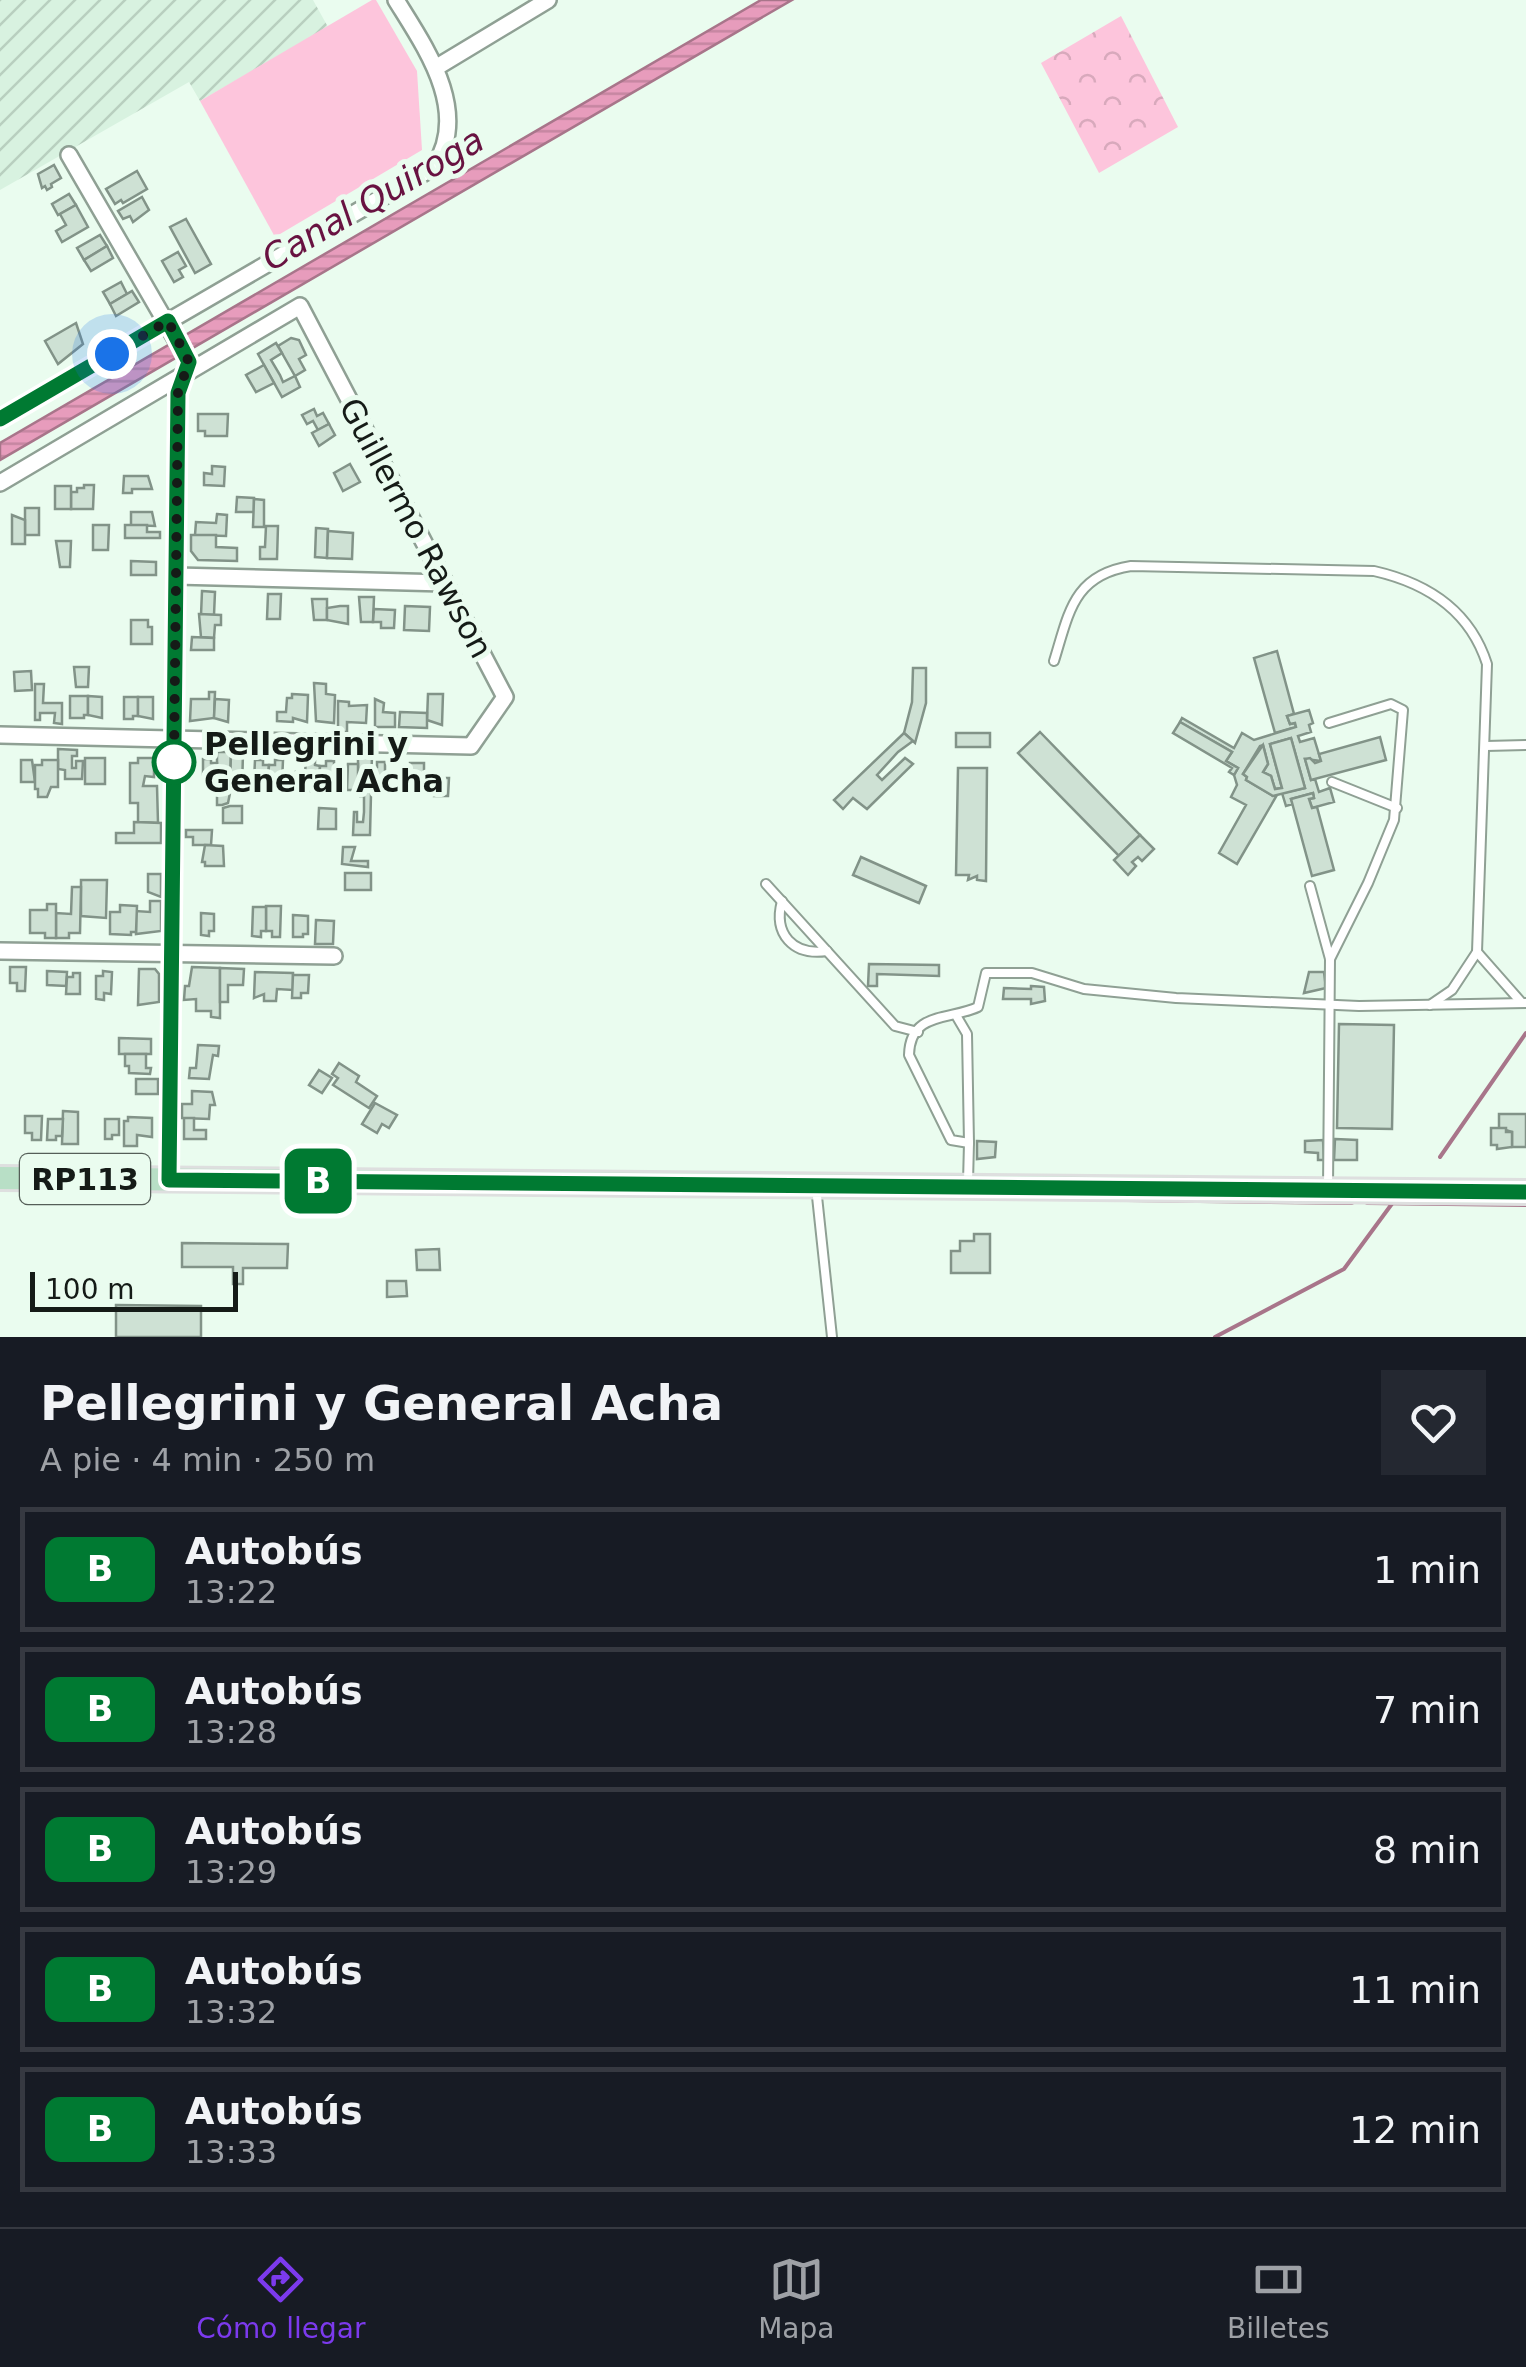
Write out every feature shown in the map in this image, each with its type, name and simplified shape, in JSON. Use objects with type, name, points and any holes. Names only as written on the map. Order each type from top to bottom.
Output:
[{"type":"main road","name":"RP113","points":[[0,1178],[1526,1192]]},
{"type":"street","points":[[0,418],[434,166],[442,151],[446,128],[444,98],[436,66],[396,0]]},
{"type":"street","points":[[436,66],[548,0]]},
{"type":"street","points":[[70,155],[189,362],[178,393],[169,1180]]},
{"type":"street","name":"Guillermo Rawson","points":[[174,740],[471,746],[505,697],[300,306],[185,374]]},
{"type":"street","points":[[0,484],[185,374]]},
{"type":"street","points":[[176,576],[445,583]]},
{"type":"street","points":[[0,735],[174,740]]},
{"type":"street","points":[[0,951],[334,956]]},
{"type":"lane","points":[[1054,661],[1072,603],[1095,576],[1131,566],[1374,571],[1405,578],[1448,604],[1470,627],[1487,664],[1477,952],[1452,990],[1430,1005]]},
{"type":"lane","points":[[1328,723],[1391,704],[1402,710],[1397,808],[1386,844],[1330,960]]},
{"type":"lane","points":[[1486,746],[1526,746]]},
{"type":"lane","points":[[1332,782],[1397,808]]},
{"type":"lane","points":[[766,884],[895,1026],[918,1032]]},
{"type":"lane","points":[[1310,886],[1330,960],[1328,1190]]},
{"type":"lane","points":[[782,901],[778,914],[787,941],[798,950],[827,950]]},
{"type":"lane","points":[[1477,952],[1524,1002]]},
{"type":"lane","points":[[968,1143],[951,1140],[909,1055],[909,1046],[924,1022],[935,1016],[957,1017],[978,1007],[986,973],[1032,973],[1084,989],[1176,998],[1330,1006],[1524,1002]]},
{"type":"lane","points":[[957,1017],[967,1034],[968,1187]]},
{"type":"lane","points":[[816,1186],[832,1337]]},
{"type":"shaded area","points":[[0,0],[313,0],[328,27],[200,101],[189,82],[0,190]]},
{"type":"shaded area","points":[[761,0],[792,0],[0,460],[0,443]]},
{"type":"green space","points":[[376,0],[417,71],[422,150],[275,237],[200,101]]},
{"type":"green space","points":[[1121,16],[1178,127],[1099,173],[1041,63]]},
{"type":"building","points":[[54,165],[61,178],[47,190],[42,188],[38,174]]},
{"type":"building","points":[[137,171],[147,189],[115,204],[106,189]]},
{"type":"building","points":[[69,194],[76,205],[58,215],[52,204]]},
{"type":"building","points":[[142,197],[149,210],[133,222],[130,216],[123,219],[118,211]]},
{"type":"building","points":[[76,205],[88,227],[62,242],[56,231],[66,225],[60,214]]},
{"type":"building","points":[[186,219],[211,264],[195,273],[170,227]]},
{"type":"building","points":[[100,235],[107,246],[84,260],[77,248]]},
{"type":"building","points":[[107,246],[113,258],[91,271],[84,260]]},
{"type":"building","points":[[178,252],[186,266],[179,270],[183,277],[174,282],[162,261]]},
{"type":"building","points":[[121,282],[127,294],[110,304],[103,292]]},
{"type":"building","points":[[132,291],[139,302],[116,316],[110,304]]},
{"type":"building","points":[[76,323],[83,344],[58,364],[45,341]]},
{"type":"building","points":[[291,338],[299,340],[306,355],[299,359],[305,370],[295,376],[278,346]]},
{"type":"building","points":[[276,343],[282,353],[271,360],[283,382],[295,376],[300,387],[282,397],[258,354]]},
{"type":"building","points":[[264,365],[274,383],[256,392],[246,375]]},
{"type":"building","points":[[314,409],[317,416],[323,413],[329,424],[318,430],[313,421],[307,424],[302,415]]},
{"type":"building","points":[[198,414],[228,414],[227,436],[205,436],[205,431],[198,431]]},
{"type":"building","points":[[329,424],[335,435],[319,446],[312,433]]},
{"type":"building","points":[[350,464],[360,482],[343,491],[334,473]]},
{"type":"building","points":[[212,466],[225,467],[224,486],[204,485],[204,473],[212,474]]},
{"type":"building","points":[[124,476],[148,476],[152,489],[123,493]]},
{"type":"building","points":[[94,485],[93,509],[71,509],[71,492]]},
{"type":"building","points":[[55,486],[71,486],[71,509],[55,509]]},
{"type":"building","points":[[237,497],[254,498],[254,512],[236,512]]},
{"type":"building","points":[[254,499],[264,500],[264,527],[253,527]]},
{"type":"building","points":[[25,508],[39,508],[39,535],[25,535]]},
{"type":"building","points":[[131,512],[152,512],[155,526],[131,525]]},
{"type":"building","points":[[217,514],[227,515],[226,536],[195,535],[196,522],[216,523]]},
{"type":"building","points":[[12,515],[25,520],[25,544],[12,544]]},
{"type":"building","points":[[93,525],[109,525],[108,550],[93,550]]},
{"type":"building","points":[[125,525],[147,525],[147,532],[160,532],[160,538],[125,538]]},
{"type":"building","points":[[266,526],[278,526],[277,559],[260,559]]},
{"type":"building","points":[[316,528],[328,529],[327,558],[315,557]]},
{"type":"building","points":[[328,531],[353,533],[352,559],[327,558]]},
{"type":"building","points":[[191,535],[216,535],[216,547],[237,548],[237,561],[198,560],[191,551]]},
{"type":"building","points":[[56,541],[71,541],[70,567],[60,567]]},
{"type":"building","points":[[131,561],[156,562],[156,575],[131,575]]},
{"type":"building","points":[[202,591],[215,592],[214,615],[201,615]]},
{"type":"building","points":[[268,594],[281,594],[280,619],[267,619]]},
{"type":"building","points":[[359,597],[374,597],[373,622],[361,622]]},
{"type":"building","points":[[312,599],[327,599],[327,620],[314,620]]},
{"type":"building","points":[[348,606],[348,624],[327,620],[327,608]]},
{"type":"building","points":[[405,606],[430,607],[429,631],[404,630]]},
{"type":"building","points":[[374,609],[395,610],[394,628],[381,628],[381,622],[373,622]]},
{"type":"building","points":[[199,614],[221,615],[214,638],[201,637]]},
{"type":"building","points":[[131,620],[148,620],[152,644],[131,644]]},
{"type":"building","points":[[192,637],[214,638],[214,650],[191,650]]},
{"type":"building","points":[[1277,651],[1294,714],[1287,716],[1296,727],[1275,733],[1254,658]]},
{"type":"building","points":[[74,667],[89,667],[88,687],[76,687]]},
{"type":"building","points":[[913,668],[926,668],[926,703],[915,743],[904,733],[912,702]]},
{"type":"building","points":[[31,671],[32,690],[15,691],[14,672]]},
{"type":"building","points":[[314,683],[326,684],[326,694],[335,695],[334,723],[316,721]]},
{"type":"building","points":[[35,684],[44,684],[43,703],[62,703],[62,724],[54,723],[55,713],[40,713],[40,720],[35,720]]},
{"type":"building","points":[[209,692],[215,692],[214,718],[190,721],[191,699],[209,699]]},
{"type":"building","points":[[292,694],[308,695],[307,722],[293,718],[293,722],[277,721],[277,712],[286,712],[287,698],[292,698]]},
{"type":"building","points":[[428,694],[443,694],[442,725],[427,720]]},
{"type":"building","points":[[70,696],[88,696],[88,715],[70,718]]},
{"type":"building","points":[[88,696],[102,697],[102,718],[88,715]]},
{"type":"building","points":[[124,697],[138,697],[138,716],[133,719],[124,719]]},
{"type":"building","points":[[138,697],[153,697],[153,719],[138,716]]},
{"type":"building","points":[[215,699],[229,700],[228,722],[214,718]]},
{"type":"building","points":[[375,699],[384,703],[383,712],[395,713],[395,727],[375,727]]},
{"type":"building","points":[[338,701],[349,702],[349,706],[367,705],[366,723],[347,722],[347,732],[338,732]]},
{"type":"building","points":[[1309,710],[1311,732],[1298,736],[1300,742],[1314,738],[1321,761],[1305,759],[1311,780],[1315,779],[1319,792],[1330,788],[1334,802],[1312,808],[1309,799],[1314,798],[1313,793],[1291,799],[1293,804],[1286,806],[1282,793],[1305,788],[1291,738],[1270,744],[1282,788],[1275,789],[1271,776],[1263,772],[1268,764],[1263,745],[1260,746],[1243,774],[1246,780],[1277,795],[1237,864],[1219,853],[1246,805],[1231,797],[1237,785],[1234,775],[1238,768],[1226,761],[1232,752],[1180,722],[1182,718],[1234,748],[1242,733],[1254,740],[1296,727],[1287,716]]},
{"type":"building","points":[[400,712],[427,713],[427,728],[399,727]]},
{"type":"building","points":[[1180,722],[1232,752],[1226,761],[1238,768],[1234,775],[1229,772],[1232,768],[1173,733]]},
{"type":"building","points":[[1040,732],[1140,835],[1119,856],[1018,753]]},
{"type":"building","points":[[904,733],[913,741],[877,775],[882,780],[905,758],[913,764],[867,809],[853,798],[843,809],[834,800]]},
{"type":"building","points":[[956,733],[990,733],[990,747],[956,747]]},
{"type":"building","points":[[1380,737],[1386,760],[1311,780],[1305,759],[1315,763],[1321,761],[1319,754]]},
{"type":"building","points":[[1291,738],[1305,788],[1273,796],[1246,780],[1243,774],[1263,745],[1268,764],[1263,772],[1271,776],[1275,789],[1282,788],[1270,744]]},
{"type":"building","points":[[58,749],[77,750],[77,756],[72,756],[72,768],[76,768],[76,761],[83,761],[82,779],[65,779],[65,770],[58,769]]},
{"type":"building","points":[[217,752],[231,752],[230,793],[228,803],[222,805],[217,805]]},
{"type":"building","points":[[231,752],[243,753],[242,789],[230,789]]},
{"type":"building","points":[[358,754],[372,754],[370,835],[353,835],[354,812],[357,822],[363,822],[364,812],[364,796],[358,790]]},
{"type":"building","points":[[85,758],[105,758],[105,784],[85,784]]},
{"type":"building","points":[[138,758],[154,758],[154,777],[145,776],[143,786],[157,786],[158,823],[138,822],[138,803],[130,803],[130,763],[138,763]]},
{"type":"building","points":[[203,759],[217,763],[217,780],[203,780]]},
{"type":"building","points":[[21,760],[32,760],[35,782],[21,782]]},
{"type":"building","points":[[42,760],[58,760],[58,787],[51,787],[47,797],[38,797],[35,789],[35,765],[42,765]]},
{"type":"building","points":[[255,760],[269,765],[268,781],[254,781]]},
{"type":"building","points":[[275,760],[283,760],[282,782],[268,781],[269,765],[275,765]]},
{"type":"building","points":[[306,761],[315,761],[320,766],[319,791],[305,791],[305,782],[296,782],[296,772],[305,773]]},
{"type":"building","points":[[326,761],[334,761],[334,783],[343,783],[343,792],[319,791],[320,766],[326,766]]},
{"type":"building","points":[[377,762],[385,762],[385,784],[371,784],[372,767],[377,767]]},
{"type":"building","points":[[410,763],[424,763],[424,784],[409,784]]},
{"type":"building","points":[[348,764],[358,764],[358,790],[347,790]]},
{"type":"building","points":[[958,768],[987,768],[986,881],[977,880],[977,876],[968,880],[969,875],[956,875]]},
{"type":"building","points":[[434,778],[449,778],[448,796],[434,796]]},
{"type":"building","points":[[1313,793],[1314,798],[1309,799],[1312,808],[1317,807],[1334,870],[1312,876],[1291,799]]},
{"type":"building","points":[[242,806],[242,823],[223,823],[223,808]]},
{"type":"building","points":[[319,808],[336,809],[336,829],[318,829]]},
{"type":"building","points":[[134,822],[161,823],[161,843],[116,843],[116,833],[134,833]]},
{"type":"building","points":[[186,830],[212,830],[211,845],[193,845],[193,837],[186,837]]},
{"type":"building","points":[[1140,835],[1154,849],[1142,861],[1138,857],[1132,862],[1136,866],[1128,875],[1114,860]]},
{"type":"building","points":[[205,845],[223,846],[224,866],[205,866]]},
{"type":"building","points":[[343,847],[355,847],[351,861],[368,861],[368,867],[342,864]]},
{"type":"building","points":[[861,857],[926,886],[919,903],[853,875]]},
{"type":"building","points":[[345,873],[371,873],[371,890],[345,890]]},
{"type":"building","points":[[148,874],[161,874],[161,897],[148,892]]},
{"type":"building","points":[[81,880],[107,880],[106,918],[81,916]]},
{"type":"building","points":[[72,887],[81,887],[80,933],[56,938],[56,913],[71,914]]},
{"type":"building","points":[[150,901],[161,901],[161,931],[136,934],[136,911],[150,912]]},
{"type":"building","points":[[47,904],[56,904],[56,938],[30,933],[30,910],[47,910]]},
{"type":"building","points":[[120,905],[137,906],[136,932],[131,935],[110,934],[110,912],[120,912]]},
{"type":"building","points":[[266,906],[281,906],[280,937],[272,937],[272,931],[266,931]]},
{"type":"building","points":[[253,907],[266,907],[266,931],[261,931],[261,937],[252,936]]},
{"type":"building","points":[[201,913],[214,914],[214,931],[209,931],[209,936],[201,935]]},
{"type":"building","points":[[293,915],[308,916],[308,934],[293,937]]},
{"type":"building","points":[[316,920],[334,921],[333,944],[315,944]]},
{"type":"building","points":[[869,964],[939,965],[939,976],[877,974],[877,986],[868,986]]},
{"type":"building","points":[[10,967],[26,967],[25,991],[17,991],[17,983],[10,983]]},
{"type":"building","points":[[192,967],[220,968],[220,1018],[211,1017],[211,1011],[196,1011],[196,999],[184,1000]]},
{"type":"building","points":[[220,968],[244,969],[243,985],[228,985],[228,1002],[220,1002]]},
{"type":"building","points":[[139,969],[155,969],[159,974],[159,1002],[138,1005]]},
{"type":"building","points":[[47,971],[67,972],[66,986],[47,985]]},
{"type":"building","points":[[103,971],[112,972],[111,994],[104,993],[104,1000],[96,999],[96,976],[103,976]]},
{"type":"building","points":[[255,972],[293,973],[293,990],[277,989],[276,1001],[264,1001],[264,994],[254,998]]},
{"type":"building","points":[[1309,972],[1324,972],[1326,988],[1304,993]]},
{"type":"building","points":[[73,973],[80,973],[80,994],[66,994],[67,977],[73,977]]},
{"type":"building","points":[[293,975],[309,975],[308,993],[301,993],[301,998],[292,998]]},
{"type":"building","points":[[1044,987],[1045,1001],[1031,1004],[1031,999],[1003,999],[1004,988]]},
{"type":"building","points":[[1339,1024],[1394,1025],[1392,1129],[1337,1128]]},
{"type":"building","points":[[119,1038],[151,1039],[151,1054],[119,1054]]},
{"type":"building","points":[[198,1045],[219,1046],[218,1056],[213,1055],[209,1079],[189,1078],[190,1068],[196,1068]]},
{"type":"building","points":[[125,1054],[146,1054],[150,1074],[129,1073]]},
{"type":"building","points":[[339,1063],[359,1076],[356,1082],[377,1096],[369,1108],[333,1085],[338,1078],[332,1074]]},
{"type":"building","points":[[319,1070],[332,1078],[322,1093],[309,1085]]},
{"type":"building","points":[[136,1079],[158,1079],[158,1094],[136,1094]]},
{"type":"building","points":[[192,1091],[212,1092],[215,1105],[210,1105],[209,1119],[182,1118],[182,1104],[192,1104]]},
{"type":"building","points":[[375,1103],[397,1115],[389,1128],[382,1124],[377,1133],[362,1124]]},
{"type":"building","points":[[63,1111],[78,1112],[78,1144],[62,1144]]},
{"type":"building","points":[[1499,1114],[1526,1114],[1526,1147],[1512,1147],[1512,1132],[1499,1128]]},
{"type":"building","points":[[25,1116],[42,1116],[41,1140],[32,1140],[32,1133],[25,1133]]},
{"type":"building","points":[[128,1117],[152,1118],[152,1137],[137,1135],[137,1146],[124,1146],[124,1121]]},
{"type":"building","points":[[184,1118],[194,1118],[194,1130],[206,1130],[206,1139],[184,1139]]},
{"type":"building","points":[[48,1119],[63,1119],[62,1136],[56,1136],[56,1140],[47,1140]]},
{"type":"building","points":[[105,1119],[119,1119],[119,1135],[105,1139]]},
{"type":"building","points":[[1491,1128],[1512,1132],[1512,1147],[1497,1149],[1497,1145],[1491,1145]]},
{"type":"building","points":[[1335,1139],[1357,1140],[1357,1160],[1334,1160]]},
{"type":"building","points":[[1323,1140],[1324,1160],[1318,1160],[1318,1153],[1305,1152],[1305,1141]]},
{"type":"building","points":[[977,1141],[996,1142],[995,1157],[977,1159]]},
{"type":"building","points":[[974,1234],[990,1234],[990,1273],[951,1273],[951,1251],[960,1251],[960,1241],[974,1241]]},
{"type":"building","points":[[182,1243],[288,1244],[287,1268],[243,1268],[243,1284],[233,1284],[233,1267],[182,1267]]},
{"type":"building","points":[[439,1249],[440,1270],[417,1270],[416,1250]]},
{"type":"building","points":[[387,1281],[406,1281],[407,1296],[387,1297]]},
{"type":"building","points":[[116,1305],[201,1306],[201,1337],[116,1337]]},
{"type":"waterway","points":[[1440,1157],[1526,1033]]},
{"type":"waterway","points":[[1128,1200],[1352,1203]]},
{"type":"waterway","points":[[1215,1337],[1344,1269],[1394,1201]]},
{"type":"waterway","points":[[1367,1203],[1526,1205]]},
{"type":"bus line","name":"B","points":[[0,419],[168,321],[189,362],[178,393],[169,1180],[1526,1192]]},
{"type":"place","name":"Pellegrini y General Acha","points":[[174,762]]},
{"type":"route","points":[[112,354],[168,321],[189,362],[178,393],[174,762]]},
{"type":"water label","name":"Canal Quiroga","points":[[373,199]]}]
